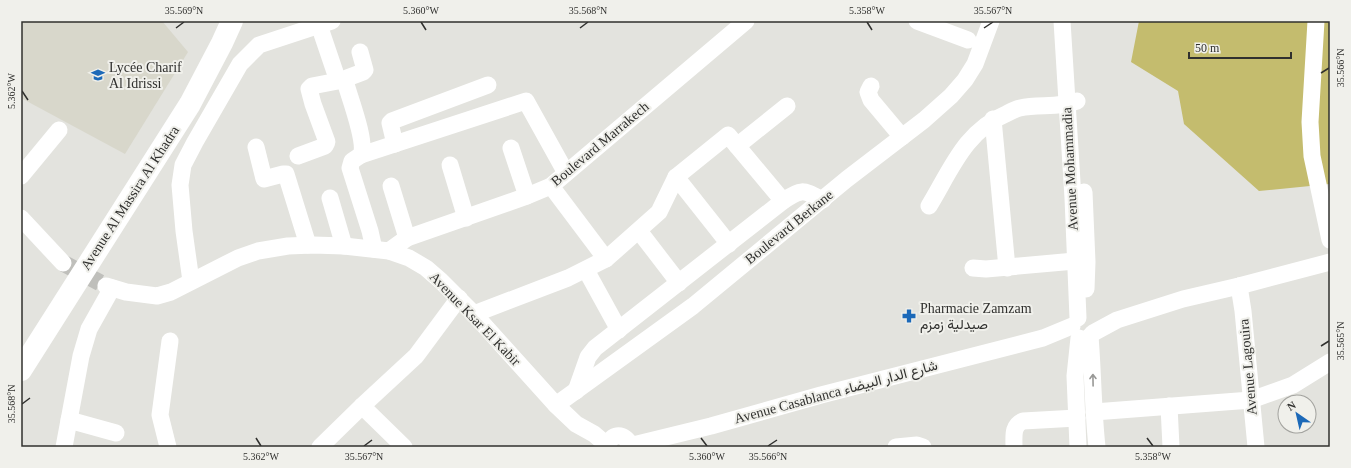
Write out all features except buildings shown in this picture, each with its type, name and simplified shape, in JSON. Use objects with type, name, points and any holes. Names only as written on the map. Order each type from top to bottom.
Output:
[{"type":"main road","name":"Avenue Al Massira Al Khadra","points":[[21,370],[190,104],[232,21]]},
{"type":"street","name":"Boulevard Marrakech","points":[[381,250],[407,238],[466,218],[551,186],[746,21]]},
{"type":"street","points":[[917,21],[968,40]]},
{"type":"street","name":"Boulevard Berkane","points":[[556,406],[693,306],[847,179],[924,120],[965,80],[975,64],[990,21]]},
{"type":"street","name":"Avenue Mohammadia","points":[[1062,21],[1072,103]]},
{"type":"street","name":"Avenue Mohammadia","points":[[1072,21],[1073,198],[1081,262],[1077,286],[1083,328]]},
{"type":"street","points":[[1316,21],[1310,122],[1312,156],[1330,240]]},
{"type":"street","points":[[191,281],[184,231],[180,185],[183,165],[240,64],[259,45],[326,23],[363,146],[361,156]]},
{"type":"street","points":[[298,156],[327,144],[309,89],[312,86],[342,80],[363,72],[365,70],[360,52]]},
{"type":"street","points":[[395,144],[390,123],[392,121],[488,86]]},
{"type":"street","points":[[871,86],[868,92],[871,100],[902,137]]},
{"type":"street","points":[[381,250],[370,231],[350,168],[352,161],[361,156],[526,101],[566,173]]},
{"type":"street","points":[[929,206],[944,182],[955,160],[972,137],[993,119],[1019,109],[1072,103]]},
{"type":"street","points":[[737,146],[786,106]]},
{"type":"street","points":[[993,119],[1008,268]]},
{"type":"street","points":[[21,176],[59,130]]},
{"type":"street","points":[[474,314],[561,281],[606,259],[659,212],[676,177],[728,135],[783,202]]},
{"type":"street","points":[[256,146],[264,179],[286,174],[308,245]]},
{"type":"street","points":[[511,148],[526,196]]},
{"type":"street","points":[[450,165],[466,218]]},
{"type":"street","points":[[676,177],[729,244]]},
{"type":"street","points":[[391,186],[407,238]]},
{"type":"street","points":[[551,186],[606,259]]},
{"type":"street","points":[[576,391],[588,357],[595,348],[783,202],[799,192],[805,191],[823,200]]},
{"type":"street","points":[[330,198],[344,246]]},
{"type":"street","points":[[21,218],[63,263]]},
{"type":"street","points":[[638,231],[679,283]]},
{"type":"street","name":"Avenue Ksar El Kabir","points":[[69,420],[81,356],[89,329],[108,287],[139,294],[157,296],[171,292],[238,258],[258,251],[288,246],[344,246],[381,250],[409,258],[426,268],[459,298],[556,406],[576,424],[609,443],[616,436],[621,436],[628,441],[629,447]]},
{"type":"street","points":[[973,268],[1008,268],[1081,262]]},
{"type":"street","name":"Avenue Casablanca شارع الدار البيضاء","points":[[629,447],[821,395],[1117,320],[1183,299],[1330,262]]},
{"type":"street","points":[[586,270],[619,330]]},
{"type":"street","name":"Avenue Lagouira","points":[[1239,286],[1243,310],[1256,447]]},
{"type":"street","points":[[320,447],[416,356],[459,298]]},
{"type":"street","points":[[1083,328],[1097,447]]},
{"type":"street","points":[[1078,447],[1075,376],[1083,328]]},
{"type":"street","points":[[166,445],[160,416],[170,341]]},
{"type":"street","points":[[1094,412],[1251,400],[1293,386],[1330,362]]},
{"type":"street","points":[[362,406],[404,447]]},
{"type":"street","points":[[1169,406],[1171,447]]},
{"type":"street","points":[[1014,447],[1016,425],[1023,421],[1077,418]]},
{"type":"street","points":[[64,447],[69,420],[116,433]]},
{"type":"street","points":[[896,447],[917,445],[923,447]]},
{"type":"shaded area","name":"Lycée Charif Al Idrissi","points":[[21,21],[162,21],[188,52],[125,154],[21,98]]},
{"type":"shaded area","points":[[1139,21],[1330,21],[1330,184],[1259,191],[1184,124],[1178,91],[1131,62]]},
{"type":"tunnel","points":[[63,263],[106,286]]},
{"type":"place","name":"Lycée Charif Al Idrissi","points":[[98,75]]},
{"type":"place","name":"Pharmacie Zamzam صيدلية زمزم","points":[[909,316]]}]
